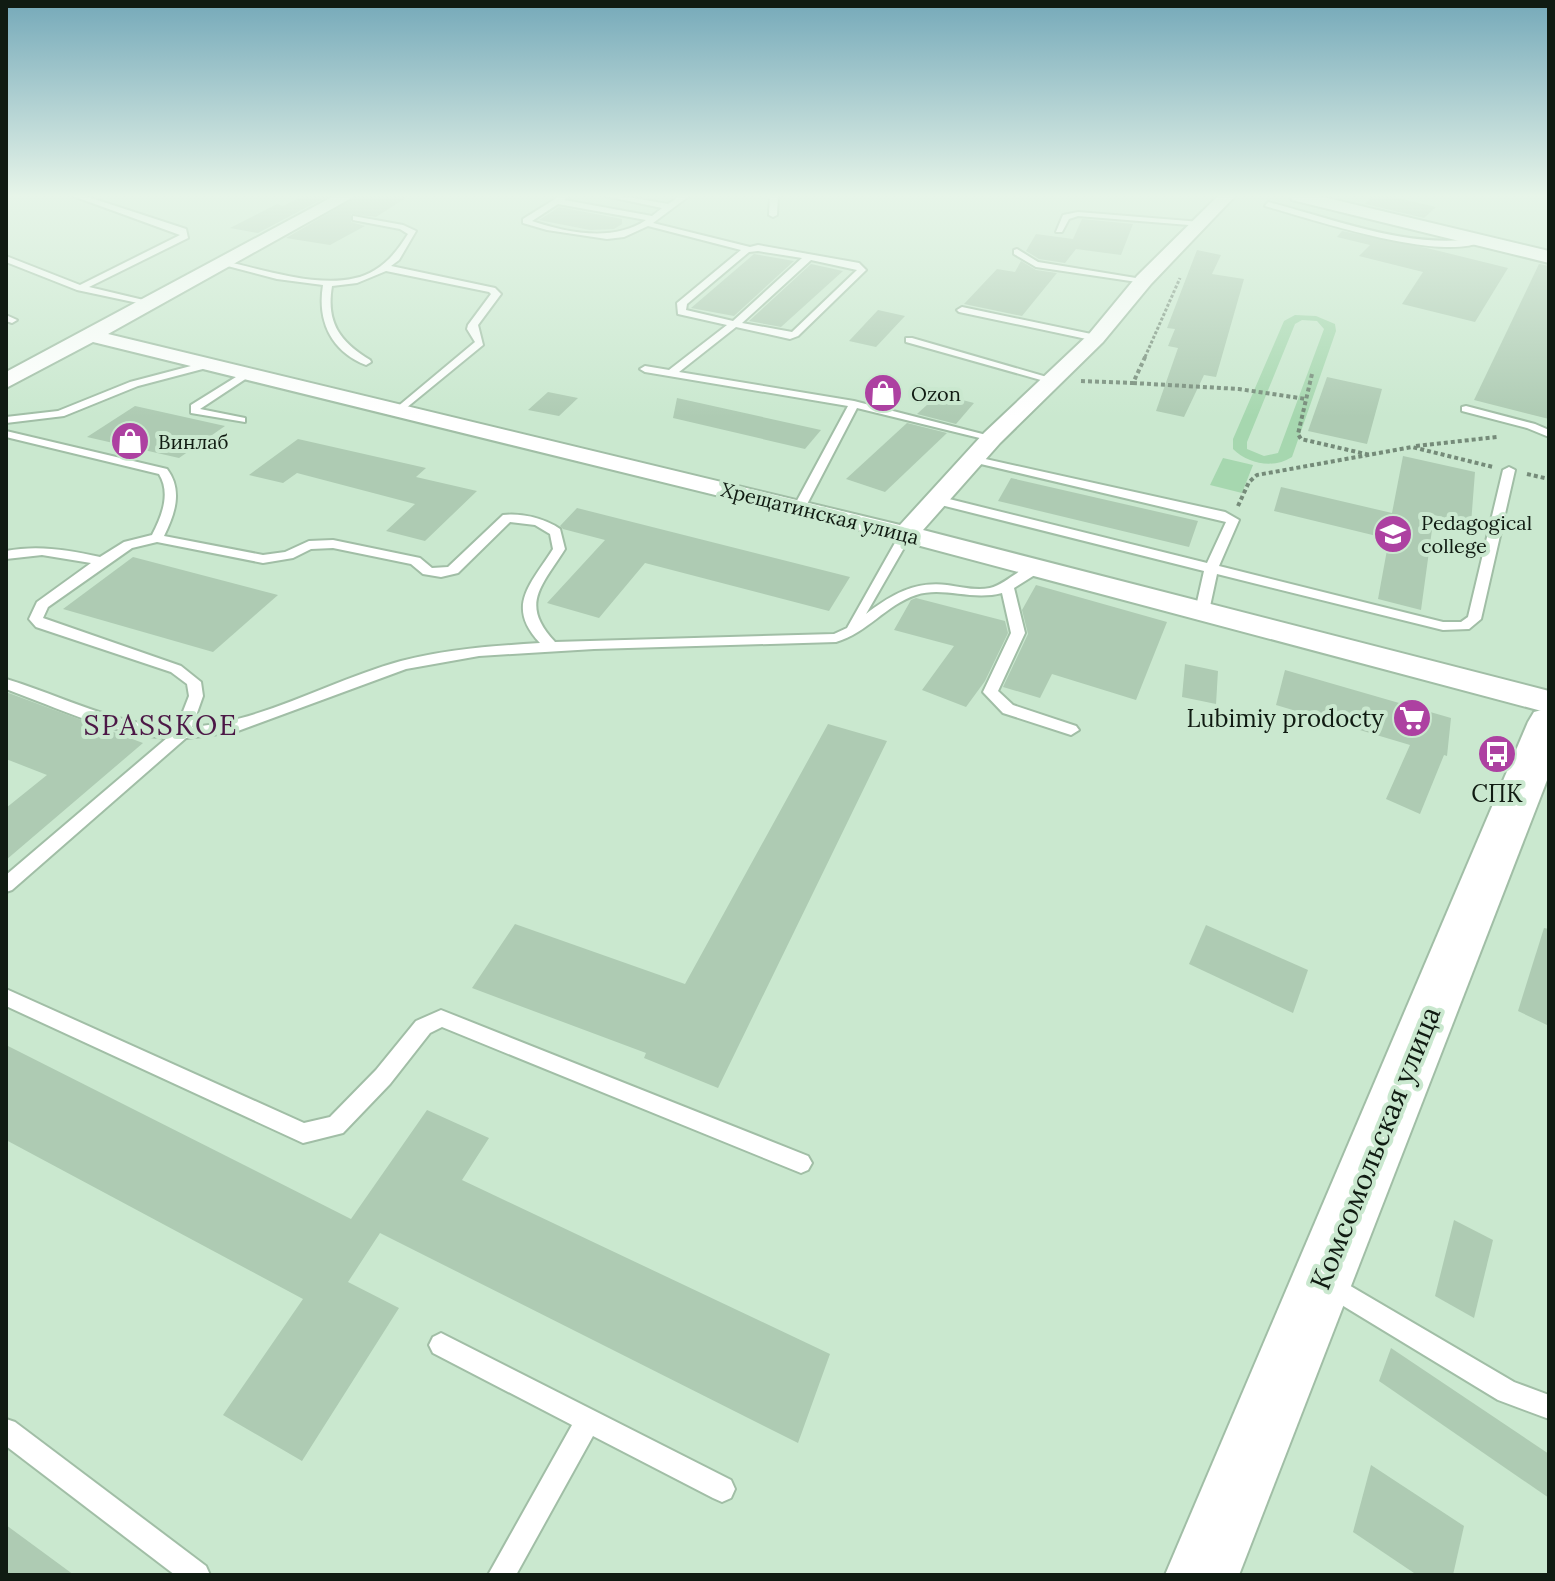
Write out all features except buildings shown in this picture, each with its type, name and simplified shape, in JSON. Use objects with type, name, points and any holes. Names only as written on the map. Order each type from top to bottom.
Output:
[{"type":"street","points":[[6,381],[213,270]]},
{"type":"street","points":[[906,534],[992,438],[1096,338],[1154,270]]},
{"type":"street","name":"Хрещатинская улица","points":[[88,335],[906,534],[1549,702]]},
{"type":"street","name":"Комсомольская улица","points":[[1202,1575],[1549,722]]},
{"type":"lane","points":[[34,270],[80,288],[149,304]]},
{"type":"lane","points":[[80,288],[117,270]]},
{"type":"lane","points":[[256,270],[328,283],[358,282],[382,270]]},
{"type":"lane","points":[[395,270],[492,290],[496,294],[473,325],[480,343],[400,410]]},
{"type":"lane","points":[[724,270],[679,308],[691,316],[782,335],[795,334],[862,270]]},
{"type":"lane","points":[[671,373],[795,270]]},
{"type":"lane","points":[[1075,270],[1144,280]]},
{"type":"lane","points":[[328,283],[324,313],[339,341],[366,362]]},
{"type":"lane","points":[[962,310],[1096,338]]},
{"type":"lane","points":[[909,340],[1052,380]]},
{"type":"lane","points":[[6,420],[60,414],[134,384],[210,364]]},
{"type":"lane","points":[[645,369],[854,404],[992,438]]},
{"type":"lane","points":[[241,420],[199,413],[195,407],[248,374]]},
{"type":"lane","points":[[799,508],[854,404]]},
{"type":"lane","points":[[1466,409],[1531,426],[1549,434]]},
{"type":"lane","points":[[6,434],[163,471],[171,483],[169,502],[157,538]]},
{"type":"lane","points":[[972,459],[1233,520],[1211,569],[1202,611]]},
{"type":"lane","points":[[937,500],[1443,626],[1464,626],[1474,619],[1509,470]]},
{"type":"lane","points":[[6,885],[182,733],[196,696],[194,682],[176,669],[41,624],[36,619],[42,605],[128,545],[157,538],[263,559],[288,555],[309,545],[333,544],[415,561],[428,571],[441,573],[453,570],[507,518],[531,519],[546,524],[556,532],[559,549],[529,597],[532,626],[551,646]]},
{"type":"lane","points":[[848,635],[906,534]]},
{"type":"lane","points":[[6,555],[26,550],[53,551],[102,561]]},
{"type":"lane","points":[[6,684],[133,727],[182,733],[230,728],[403,665],[479,651],[551,646],[823,640],[848,635],[888,603],[917,590],[998,591],[1036,568]]},
{"type":"lane","points":[[1007,585],[1018,633],[990,692],[1008,709],[1071,730]]},
{"type":"lane","points":[[6,997],[303,1133],[336,1126],[383,1077],[423,1027],[441,1018],[801,1163]]},
{"type":"lane","points":[[1321,1280],[1507,1391],[1548,1408]]},
{"type":"lane","points":[[441,1345],[722,1489]]},
{"type":"lane","points":[[501,1575],[588,1421]]},
{"type":"lane","points":[[6,1431],[197,1575]]},
{"type":"path","points":[[1133,383],[1180,278]]},
{"type":"path","points":[[1312,374],[1298,434],[1301,439],[1375,456]]},
{"type":"path","points":[[1052,380],[1239,389],[1306,399]]},
{"type":"path","points":[[1233,520],[1240,499],[1257,475],[1412,447],[1507,437]]},
{"type":"path","points":[[1412,447],[1549,479]]},
{"type":"green space","points":[[1295,315],[1316,316],[1335,324],[1336,331],[1292,457],[1277,463],[1261,463],[1233,449],[1233,439],[1284,321]],"holes":[[[1302,320],[1317,321],[1324,329],[1278,453],[1264,456],[1247,449],[1247,442],[1295,324]]]},
{"type":"green space","points":[[1223,458],[1253,465],[1242,493],[1210,485]]},
{"type":"place","name":"Ozon","points":[[883,393]]},
{"type":"place","name":"Винлаб","points":[[130,441]]},
{"type":"place","name":"Pedagogical college","points":[[1393,534]]},
{"type":"place","name":"Lubimiy prodocty","points":[[1412,718]]},
{"type":"place","name":"СПК","points":[[1497,754]]},
{"type":"district","name":"SPASSKOE","points":[[161,725]]}]
